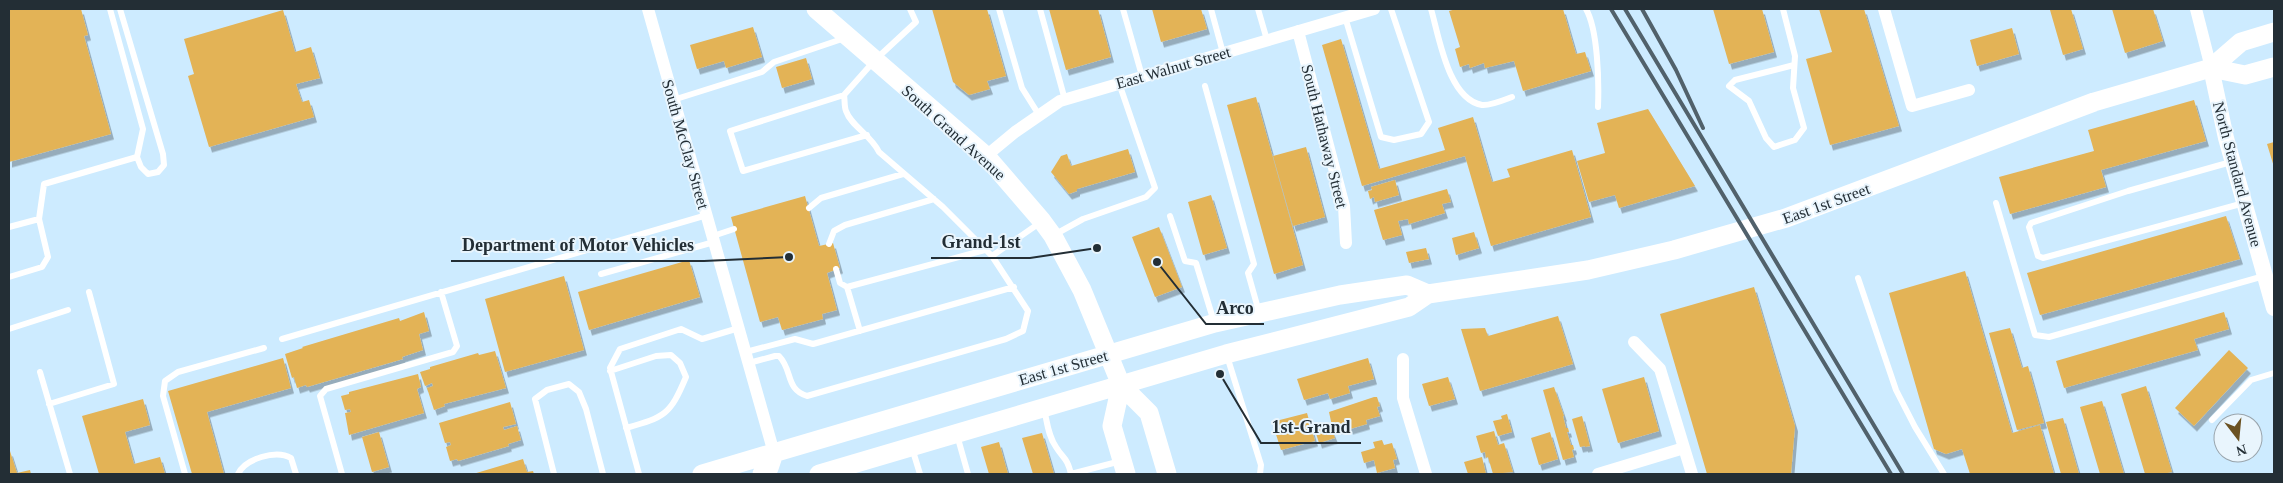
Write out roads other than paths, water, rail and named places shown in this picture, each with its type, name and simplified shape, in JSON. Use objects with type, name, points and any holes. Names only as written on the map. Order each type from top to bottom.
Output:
[{"type":"main road","name":"South Grand Avenue","points":[[816,9],[986,156],[1047,229],[1082,290],[1110,354],[1121,385]]},
{"type":"main road","name":"East 1st Street","points":[[819,474],[1226,354],[1409,307],[1428,294],[1588,270],[1674,250],[1786,218],[2094,102],[2211,68],[2241,42],[2274,32]]},
{"type":"main road","name":"East 1st Street","points":[[2211,68],[2245,75],[2274,66]]},
{"type":"main road","name":"East 1st Street","points":[[702,474],[1215,324],[1340,296],[1407,285],[1428,294]]},
{"type":"main road","points":[[1121,385],[1112,426],[1124,467]]},
{"type":"main road","points":[[1121,385],[1150,413],[1168,474]]},
{"type":"main road","points":[[762,474],[769,468],[774,453]]},
{"type":"street","name":"South McClay Street","points":[[648,9],[774,453]]},
{"type":"street","points":[[1884,9],[1912,106],[1969,90]]},
{"type":"street","points":[[2196,9],[2211,68]]},
{"type":"street","name":"East Walnut Street","points":[[986,156],[1014,132],[1065,100],[1345,18],[1366,10]]},
{"type":"street","name":"South Hathaway Street","points":[[1298,31],[1344,206],[1346,243]]},
{"type":"street","name":"North Standard Avenue","points":[[2211,68],[2233,162],[2270,275],[2274,308]]},
{"type":"street","points":[[1634,342],[1660,370],[1692,474]]},
{"type":"street","points":[[1403,359],[1403,398],[1426,474]]},
{"type":"street","points":[[1598,474],[1684,448]]},
{"type":"lane","points":[[110,9],[143,129],[137,157],[141,167],[148,174],[158,172],[164,165],[164,154],[120,9]]},
{"type":"lane","points":[[867,135],[743,171],[730,131],[844,95],[876,60],[916,22],[910,9]]},
{"type":"lane","points":[[999,9],[1022,88],[1039,116]]},
{"type":"lane","points":[[1040,9],[1065,100]]},
{"type":"lane","points":[[1123,9],[1142,76]]},
{"type":"lane","points":[[1211,9],[1223,53]]},
{"type":"lane","points":[[1258,9],[1268,40]]},
{"type":"lane","points":[[1345,18],[1381,137],[1394,140],[1421,134],[1428,122],[1391,9]]},
{"type":"lane","points":[[1431,9],[1447,66],[1458,88],[1475,102],[1484,105],[1512,97]]},
{"type":"lane","points":[[1586,9],[1591,22],[1599,81],[1598,107]]},
{"type":"lane","points":[[1783,9],[1796,56],[1793,88],[1804,128],[1795,140],[1774,147],[1766,138],[1749,101],[1729,86],[1735,80],[1794,65]]},
{"type":"lane","points":[[673,100],[762,72],[774,62],[849,37]]},
{"type":"lane","points":[[992,256],[1047,229],[1083,219],[1146,197],[1155,188],[1119,83]]},
{"type":"lane","points":[[1205,86],[1254,264],[1248,273],[1259,314]]},
{"type":"lane","points":[[747,358],[779,356],[786,367],[792,386],[798,393],[806,396],[1006,339],[1024,331],[1028,311],[992,256],[934,200],[879,152],[874,141],[846,112],[844,95]]},
{"type":"lane","points":[[9,277],[42,268],[48,257],[39,219],[44,184],[137,157]]},
{"type":"lane","points":[[2233,162],[2128,191],[2031,223],[2029,227],[2038,256],[2043,258],[2245,203]]},
{"type":"lane","points":[[809,208],[821,198],[903,174]]},
{"type":"lane","points":[[829,244],[834,231],[845,225],[934,200]]},
{"type":"lane","points":[[1996,203],[2035,335],[2049,337],[2270,275]]},
{"type":"lane","points":[[282,339],[707,215]]},
{"type":"lane","points":[[1170,216],[1185,261],[1196,263],[1215,324]]},
{"type":"lane","points":[[9,227],[39,219]]},
{"type":"lane","points":[[601,274],[713,239],[734,229]]},
{"type":"lane","points":[[847,287],[985,250]]},
{"type":"lane","points":[[836,269],[840,283],[847,287],[860,331]]},
{"type":"lane","points":[[1858,278],[1896,390],[1915,427],[1944,474]]},
{"type":"lane","points":[[747,358],[795,339],[813,344],[1014,287]]},
{"type":"lane","points":[[49,404],[114,384],[89,292]]},
{"type":"lane","points":[[342,474],[320,396],[326,389],[453,352],[457,346],[441,292]]},
{"type":"lane","points":[[9,330],[68,310]]},
{"type":"lane","points":[[639,474],[610,371],[620,349],[682,329],[702,339],[739,328]]},
{"type":"lane","points":[[185,474],[163,396],[165,381],[178,372],[264,348]]},
{"type":"lane","points":[[1226,354],[1261,465],[1260,474]]},
{"type":"lane","points":[[610,371],[656,356],[671,355],[680,362],[686,376],[679,394],[665,414],[659,419],[626,428]]},
{"type":"lane","points":[[40,372],[70,474]]},
{"type":"lane","points":[[2212,420],[2252,380],[2274,373]]},
{"type":"lane","points":[[554,474],[534,399],[547,390],[569,384],[580,392],[603,474]]},
{"type":"lane","points":[[1044,407],[1049,431],[1056,448],[1068,461],[1071,474],[1124,467]]},
{"type":"lane","points":[[956,434],[968,474]]},
{"type":"lane","points":[[912,447],[920,474]]},
{"type":"lane","points":[[238,474],[246,463],[271,455],[284,454],[291,458],[296,474]]},
{"type":"railway","points":[[1611,9],[1891,474]]},
{"type":"railway","points":[[1625,9],[1903,474]]},
{"type":"railway","points":[[1642,9],[1676,70],[1703,128]]},
{"type":"place","name":"Grand-1st","points":[[1097,248]]},
{"type":"place","name":"Department of Motor Vehicles","points":[[789,257]]},
{"type":"place","name":"Arco","points":[[1157,262]]},
{"type":"place","name":"1st-Grand","points":[[1220,374]]}]
